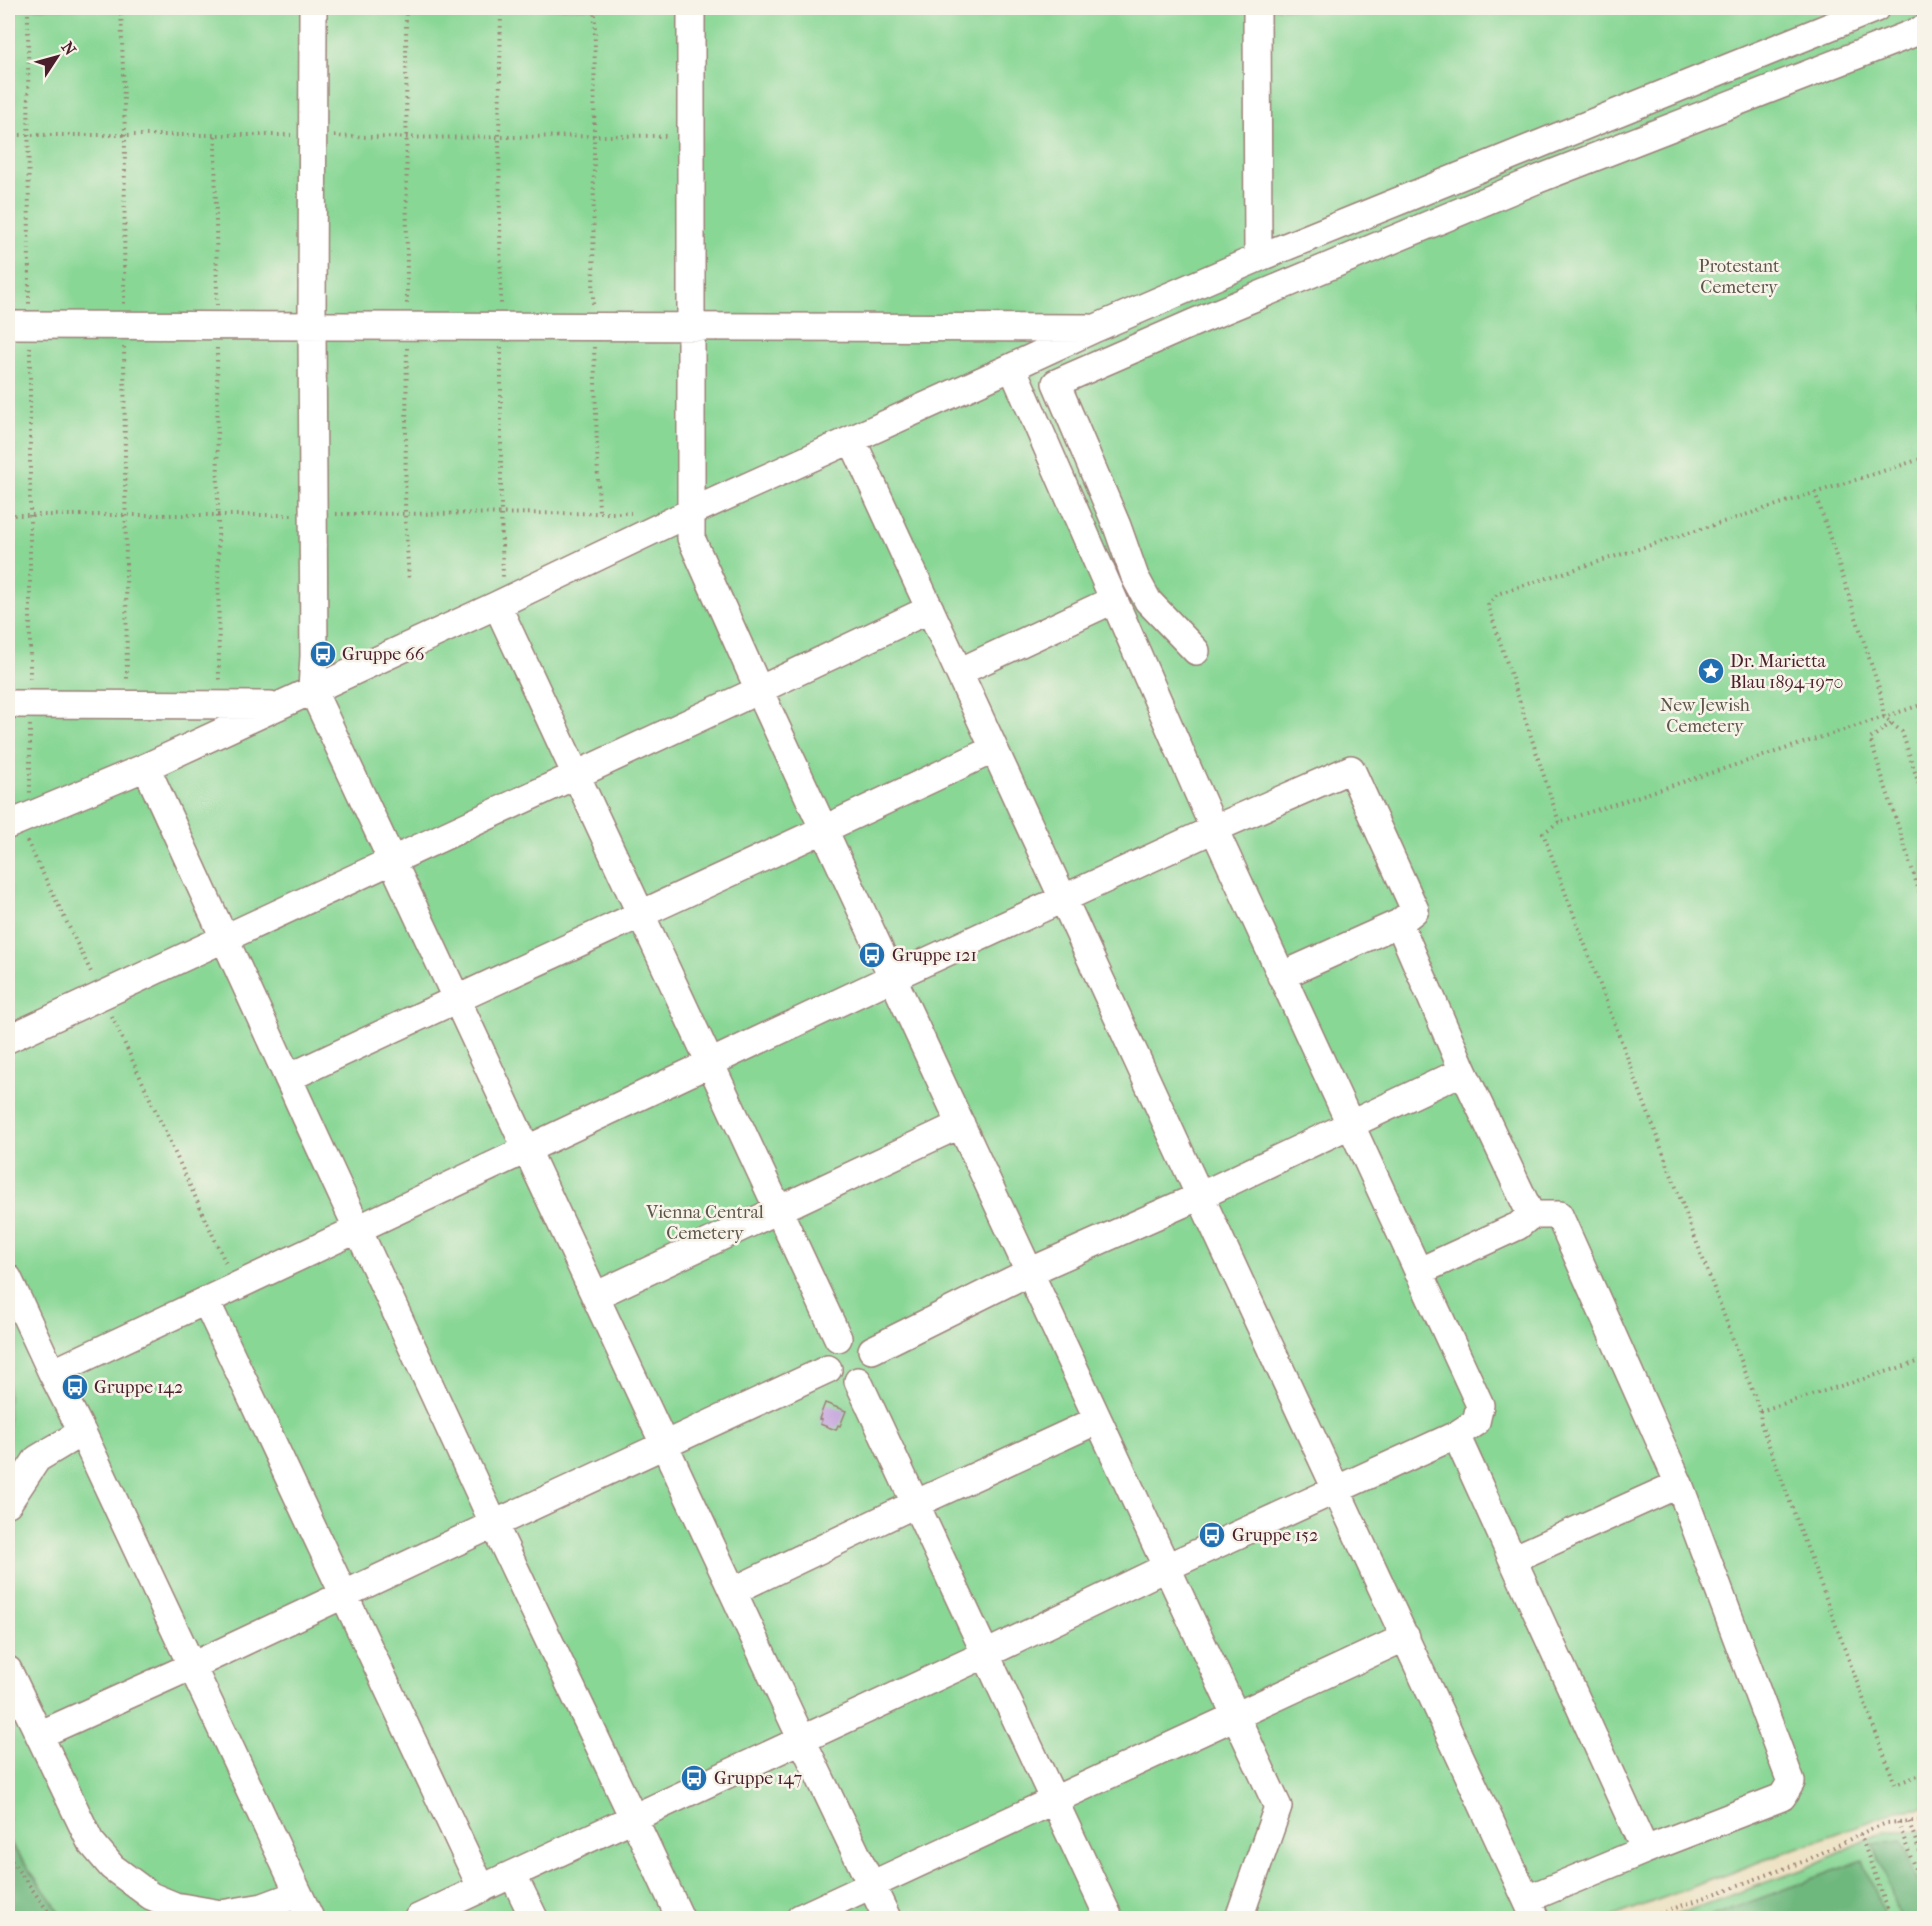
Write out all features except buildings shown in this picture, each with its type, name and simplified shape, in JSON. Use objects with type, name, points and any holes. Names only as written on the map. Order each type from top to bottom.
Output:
[{"type":"lane","points":[[313,8],[314,656],[312,689],[887,1918]]},
{"type":"lane","points":[[691,8],[691,538],[759,690],[1278,1807],[1239,1918]]},
{"type":"lane","points":[[1257,8],[1258,258]]},
{"type":"lane","points":[[18,821],[146,767],[691,512],[1096,328],[1825,18],[1876,8]]},
{"type":"lane","points":[[1196,651],[1149,601],[1135,577],[1117,526],[1056,383],[1193,322],[1536,180],[1924,29]]},
{"type":"lane","points":[[19,325],[1096,328]]},
{"type":"lane","points":[[418,1918],[634,1819],[1167,1567],[1456,1435],[1476,1422],[1480,1405],[1214,829],[1012,368]]},
{"type":"lane","points":[[852,440],[1531,1908],[1645,1850],[1782,1797],[1791,1782],[1679,1484],[1559,1215],[1531,1215],[1518,1226],[1418,1272]]},
{"type":"lane","points":[[959,672],[1113,600]]},
{"type":"lane","points":[[500,603],[576,775],[838,1338]]},
{"type":"lane","points":[[8,1039],[930,609]]},
{"type":"lane","points":[[19,704],[277,705]]},
{"type":"lane","points":[[288,1078],[825,830],[994,749]]},
{"type":"lane","points":[[146,767],[494,1524],[680,1918]]},
{"type":"lane","points":[[52,1373],[894,977],[1214,829],[1351,769],[1415,910],[1399,923],[1281,976]]},
{"type":"lane","points":[[1399,923],[1463,1071],[1531,1215]]},
{"type":"lane","points":[[872,1350],[1029,1272],[1200,1196],[1463,1071]]},
{"type":"lane","points":[[595,1296],[961,1124]]},
{"type":"lane","points":[[8,1278],[310,1918]]},
{"type":"lane","points":[[206,1301],[482,1889]]},
{"type":"lane","points":[[854,1335],[868,1343],[872,1350],[873,1365],[870,1372],[858,1381],[838,1379],[828,1370],[826,1355],[832,1342],[838,1338],[854,1335]]},
{"type":"lane","points":[[39,1735],[828,1370]]},
{"type":"lane","points":[[858,1381],[1109,1918]]},
{"type":"lane","points":[[733,1592],[915,1504],[1098,1420]]},
{"type":"lane","points":[[8,1503],[37,1459],[82,1432]]},
{"type":"lane","points":[[1456,1435],[1645,1850]]},
{"type":"lane","points":[[1513,1559],[1679,1484]]},
{"type":"lane","points":[[800,1918],[1406,1637]]},
{"type":"lane","points":[[8,1670],[90,1841],[112,1867],[151,1896],[174,1906],[221,1914],[263,1907],[298,1894]]},
{"type":"lane","points":[[513,1875],[534,1918]]},
{"type":"path","points":[[28,8],[27,135],[19,325],[30,515],[19,704],[18,821],[102,995],[236,1286]]},
{"type":"path","points":[[121,8],[124,135],[127,705]]},
{"type":"path","points":[[406,8],[405,514],[408,581]]},
{"type":"path","points":[[500,603],[501,8]]},
{"type":"path","points":[[595,8],[593,326],[599,513]]},
{"type":"path","points":[[8,135],[314,135],[406,139],[691,137]]},
{"type":"path","points":[[215,135],[219,705]]},
{"type":"path","points":[[1559,822],[1488,604],[1497,594],[1924,458]]},
{"type":"path","points":[[1815,492],[1880,691],[1884,717],[1902,732],[1924,800]]},
{"type":"path","points":[[8,515],[632,513]]},
{"type":"path","points":[[1924,704],[1559,822],[1543,832],[1760,1411],[1761,1424],[1895,1784],[1924,1774]]},
{"type":"path","points":[[1891,723],[1870,739],[1924,906]]},
{"type":"path","points":[[1760,1411],[1924,1360]]},
{"type":"path","points":[[1648,1918],[1805,1861],[1887,1823],[1924,1820]]},
{"type":"path","points":[[1898,1822],[1924,1894]]},
{"type":"path","points":[[1909,1822],[1924,1863]]},
{"type":"path","points":[[1860,1834],[1891,1918]]},
{"type":"path","points":[[8,1856],[53,1918]]},
{"type":"green space","name":"Vienna Central Cemetery","points":[[8,8],[1924,8],[1924,1808],[1897,1811],[1609,1918],[64,1918],[8,1840]]},
{"type":"green space","points":[[1885,1831],[1924,1831],[1924,1918],[1668,1918],[1804,1869]]},
{"type":"green space","points":[[8,1840],[64,1918],[10,1918],[8,1915]]},
{"type":"green space","points":[[1902,1840],[1924,1901],[1924,1918],[1901,1918],[1873,1844]]},
{"type":"green space","points":[[1863,1860],[1885,1918],[1707,1918]]},
{"type":"place","name":"Gruppe 66","points":[[323,654]]},
{"type":"place","name":"Dr. Marietta Blau 1894-1970","points":[[1711,671]]},
{"type":"place","name":"Gruppe 121","points":[[872,955]]},
{"type":"place","name":"Gruppe 142","points":[[75,1387]]},
{"type":"place","name":"Gruppe 152","points":[[1212,1535]]},
{"type":"place","name":"Gruppe 147","points":[[694,1778]]},
{"type":"park label","name":"Protestant Cemetery","points":[[1739,276]]},
{"type":"park label","name":"New Jewish Cemetery","points":[[1705,715]]}]
